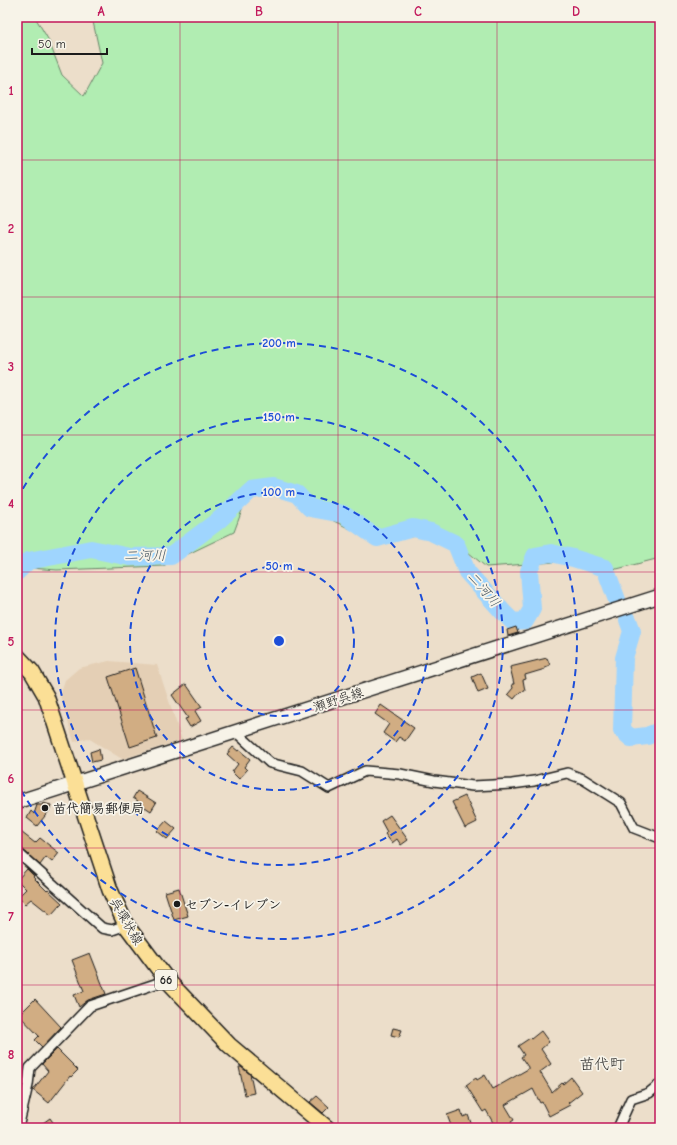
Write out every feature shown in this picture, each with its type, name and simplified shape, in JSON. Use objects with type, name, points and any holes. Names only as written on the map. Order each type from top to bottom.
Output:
[{"type":"main road","name":"瀬野呉線","points":[[17,802],[660,596]]},
{"type":"main road","name":"呉環状線","points":[[17,656],[32,672],[46,696],[76,783],[110,890],[126,925],[167,980],[229,1045],[327,1128]]},
{"type":"street","points":[[236,732],[270,763],[302,771],[329,788],[366,771],[400,774],[434,781],[474,786],[534,781],[567,772],[594,785],[621,803],[634,828],[660,838]]},
{"type":"street","points":[[17,852],[102,928],[112,930],[126,925]]},
{"type":"street","points":[[18,1128],[28,1085],[30,1068],[90,1006],[167,980]]},
{"type":"street","points":[[618,1128],[631,1099],[649,1093],[660,1084]]},
{"type":"shaded area","points":[[109,661],[157,665],[182,740],[122,759],[88,738],[74,742],[60,695],[65,680],[79,668]]},
{"type":"green space","points":[[17,17],[35,17],[48,39],[62,75],[84,96],[102,63],[92,17],[660,17],[660,558],[617,569],[584,560],[486,567],[444,532],[377,542],[307,508],[287,491],[248,494],[234,532],[163,566],[57,570],[17,567]]},
{"type":"building","points":[[516,627],[518,633],[508,636],[507,630]]},
{"type":"building","points":[[547,658],[550,665],[545,667],[545,669],[525,675],[526,679],[523,680],[525,691],[520,692],[514,699],[508,694],[513,688],[512,684],[514,684],[510,667]]},
{"type":"building","points":[[135,668],[157,738],[130,747],[108,677]]},
{"type":"building","points":[[481,673],[488,689],[478,693],[472,677]]},
{"type":"building","points":[[186,684],[202,707],[195,711],[201,721],[190,727],[185,719],[188,718],[172,695]]},
{"type":"building","points":[[381,705],[414,728],[405,741],[399,737],[395,742],[383,733],[389,724],[375,714]]},
{"type":"building","points":[[233,747],[250,759],[244,767],[247,770],[239,779],[232,772],[238,764],[227,754]]},
{"type":"building","points":[[99,749],[101,760],[92,762],[90,752]]},
{"type":"building","points":[[137,791],[156,803],[151,811],[136,804],[138,801],[133,798]]},
{"type":"building","points":[[465,796],[477,822],[465,828],[452,802]]},
{"type":"building","points":[[43,803],[51,805],[49,811],[37,826],[27,818],[31,811],[34,814],[37,805],[42,805]]},
{"type":"building","points":[[390,815],[408,840],[401,845],[397,839],[392,843],[385,834],[387,832],[381,821]]},
{"type":"building","points":[[166,821],[176,829],[167,839],[157,831]]},
{"type":"building","points":[[17,829],[35,843],[40,838],[59,853],[52,862],[46,857],[40,865],[17,846]]},
{"type":"building","points":[[27,869],[47,891],[48,890],[62,903],[51,915],[31,899],[25,904],[18,897],[26,889],[17,880]]},
{"type":"building","name":"セブン-イレブン","points":[[179,888],[188,916],[174,920],[165,892]]},
{"type":"building","points":[[90,953],[106,994],[88,1000],[79,1007],[74,995],[84,991],[72,960]]},
{"type":"building","points":[[35,999],[61,1027],[42,1047],[35,1040],[39,1036],[19,1015]]},
{"type":"building","points":[[393,1028],[402,1030],[399,1037],[391,1035]]},
{"type":"building","points":[[541,1031],[549,1042],[541,1049],[551,1064],[540,1072],[552,1092],[571,1077],[582,1092],[568,1103],[570,1105],[549,1116],[533,1089],[505,1105],[514,1120],[511,1122],[514,1128],[496,1128],[486,1110],[483,1112],[466,1085],[476,1078],[477,1080],[485,1075],[493,1089],[528,1069],[521,1057],[524,1055],[518,1046],[530,1038],[531,1039]]},
{"type":"building","points":[[57,1049],[78,1070],[71,1077],[70,1076],[49,1103],[33,1090],[48,1071],[42,1064]]},
{"type":"building","points":[[239,1067],[250,1074],[254,1093],[245,1095]]},
{"type":"building","points":[[317,1096],[329,1107],[323,1113],[310,1102]]},
{"type":"building","points":[[461,1110],[463,1117],[468,1115],[473,1128],[452,1128],[447,1115]]},
{"type":"building","points":[[50,1118],[57,1128],[36,1128]]},
{"type":"waterway","name":"二河川","points":[[17,572],[28,561],[91,549],[130,557],[171,556],[219,520],[251,490],[274,487],[297,494],[310,508],[343,514],[377,538],[413,528],[431,532],[456,544],[467,572],[513,622],[525,621],[532,609],[529,571],[535,556],[551,553],[605,568],[617,600]]},
{"type":"waterway","name":"二河川","points":[[628,620],[632,631],[624,658],[622,730],[631,738],[647,736],[660,731]]},
{"type":"place","name":"苗代簡易郵便局","points":[[45,808]]},
{"type":"place","name":"セブン-イレブン","points":[[177,904]]},
{"type":"district","name":"苗代町","points":[[602,1064]]}]
